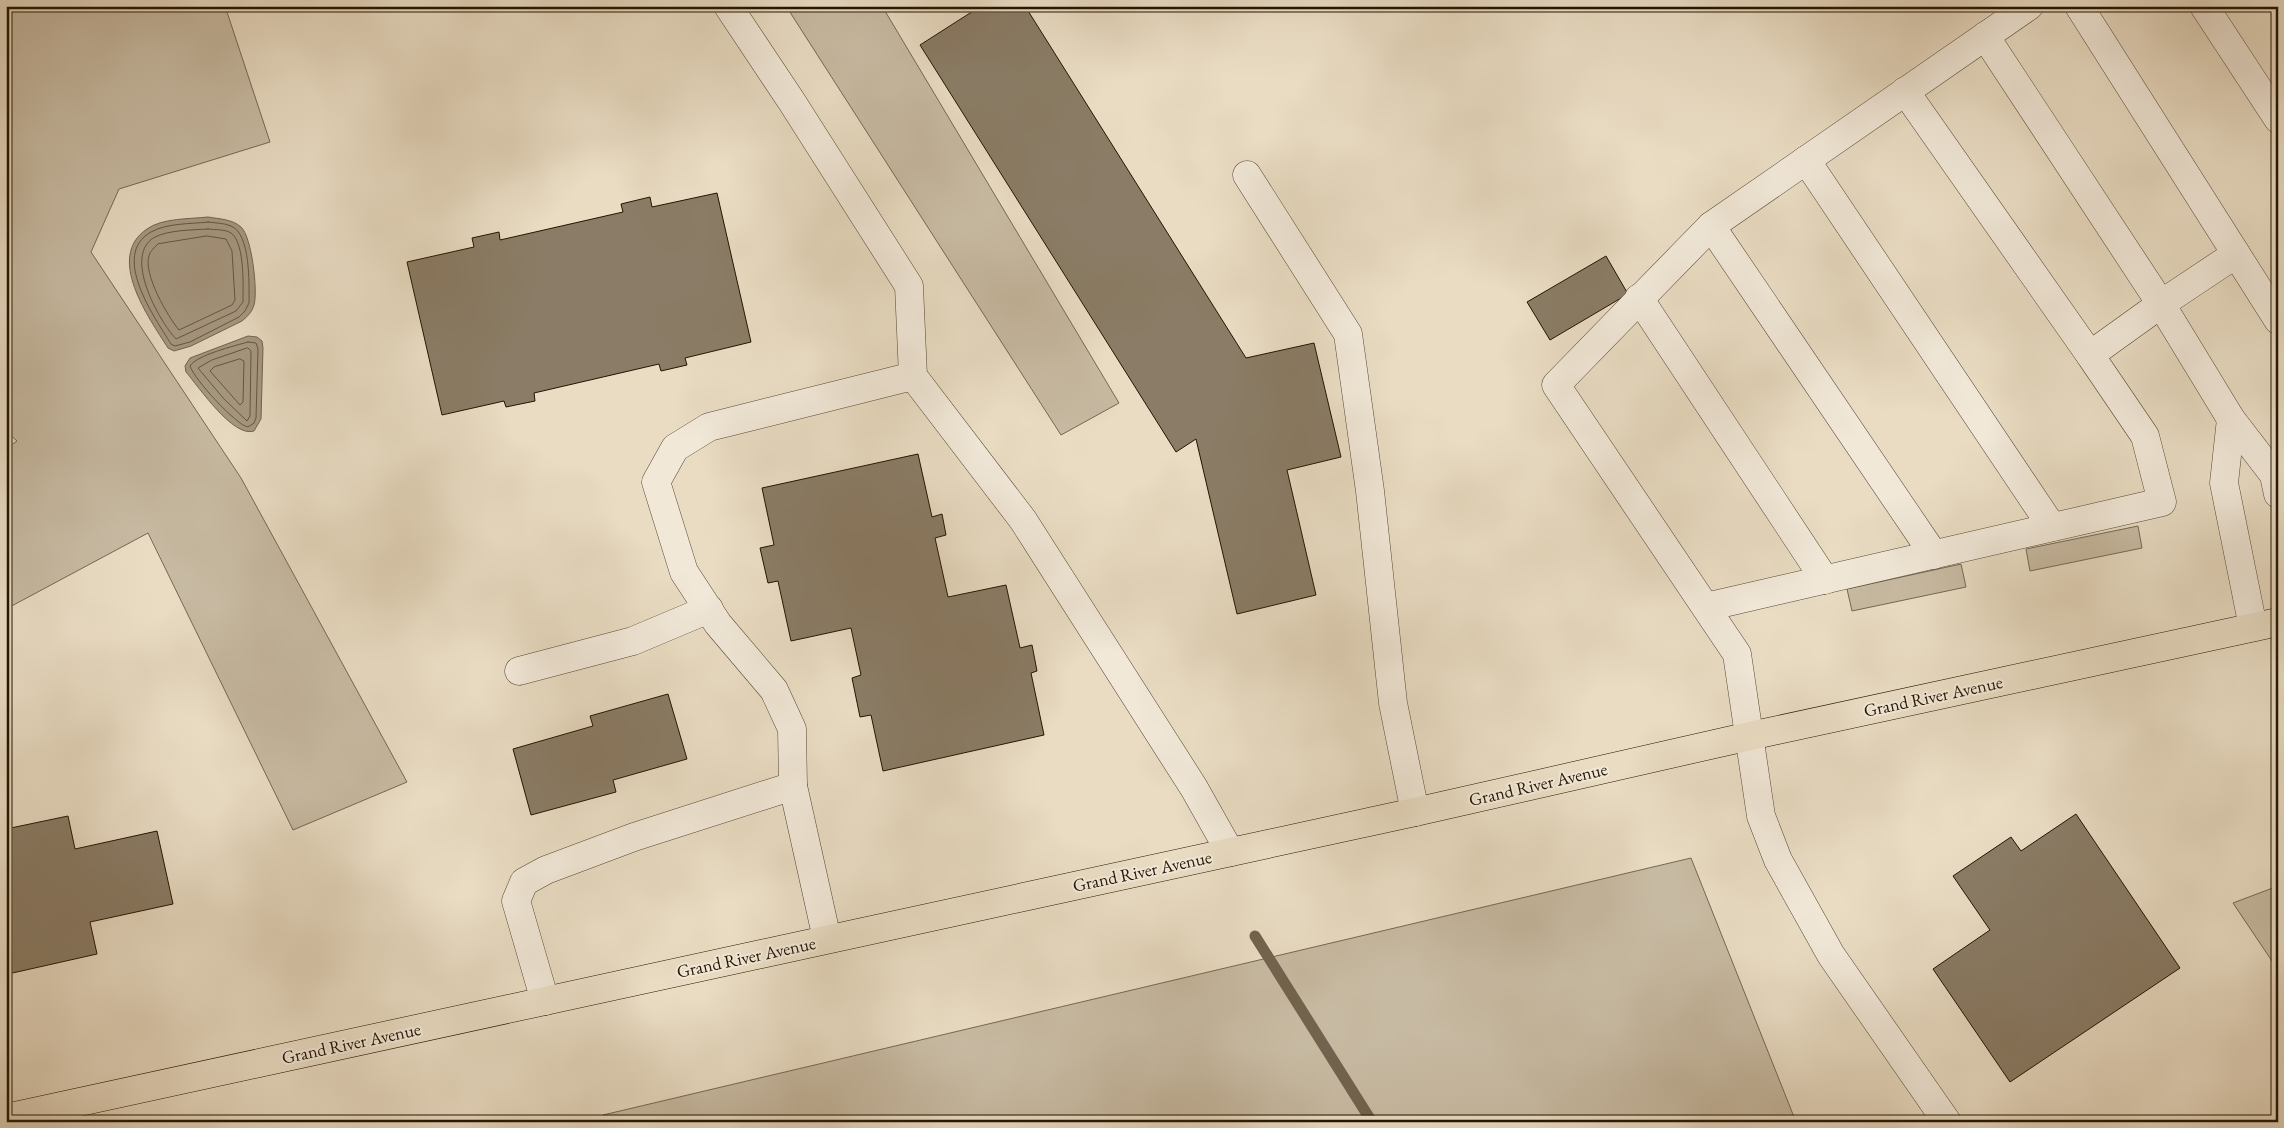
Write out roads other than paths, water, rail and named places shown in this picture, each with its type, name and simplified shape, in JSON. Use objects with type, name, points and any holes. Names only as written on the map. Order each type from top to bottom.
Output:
[{"type":"main road","name":"Grand River Avenue","points":[[6,1118],[2265,625]]},
{"type":"lane","points":[[728,6],[792,102],[909,286],[913,376],[1023,520],[1194,788],[1230,852]]},
{"type":"lane","points":[[1946,1122],[1831,955],[1778,860],[1762,816],[1737,654],[1556,385],[1710,226],[2029,6]]},
{"type":"lane","points":[[2079,6],[2278,320]]},
{"type":"lane","points":[[2204,6],[2278,119]]},
{"type":"lane","points":[[1985,36],[2161,304],[2231,420],[2274,475],[2278,494]]},
{"type":"lane","points":[[1706,607],[2162,502],[2145,436],[1905,91]]},
{"type":"lane","points":[[1806,160],[2052,527]]},
{"type":"lane","points":[[1247,175],[1348,334],[1370,491],[1393,703],[1415,812]]},
{"type":"lane","points":[[1710,226],[1934,554]]},
{"type":"lane","points":[[2090,355],[2161,304],[2236,254]]},
{"type":"lane","points":[[1639,298],[1825,580]]},
{"type":"lane","points":[[827,939],[793,786],[792,729],[774,690],[718,624],[684,572],[656,482],[675,448],[709,427],[913,376]]},
{"type":"lane","points":[[2231,420],[2224,484],[2265,625]]},
{"type":"lane","points":[[520,671],[634,641],[708,609]]},
{"type":"lane","points":[[545,1001],[516,901],[524,882],[546,870],[634,837],[793,786]]},
{"type":"water","points":[[208,217],[234,222],[245,233],[253,265],[254,305],[250,314],[242,321],[191,346],[174,351],[168,348],[142,305],[130,271],[130,255],[135,241],[153,225],[176,220]]},
{"type":"water","points":[[248,336],[257,337],[262,341],[263,348],[261,419],[254,431],[246,431],[236,427],[217,410],[186,372],[185,366],[190,358]]},
{"type":"waterway","points":[[1255,936],[1372,1122]]}]
